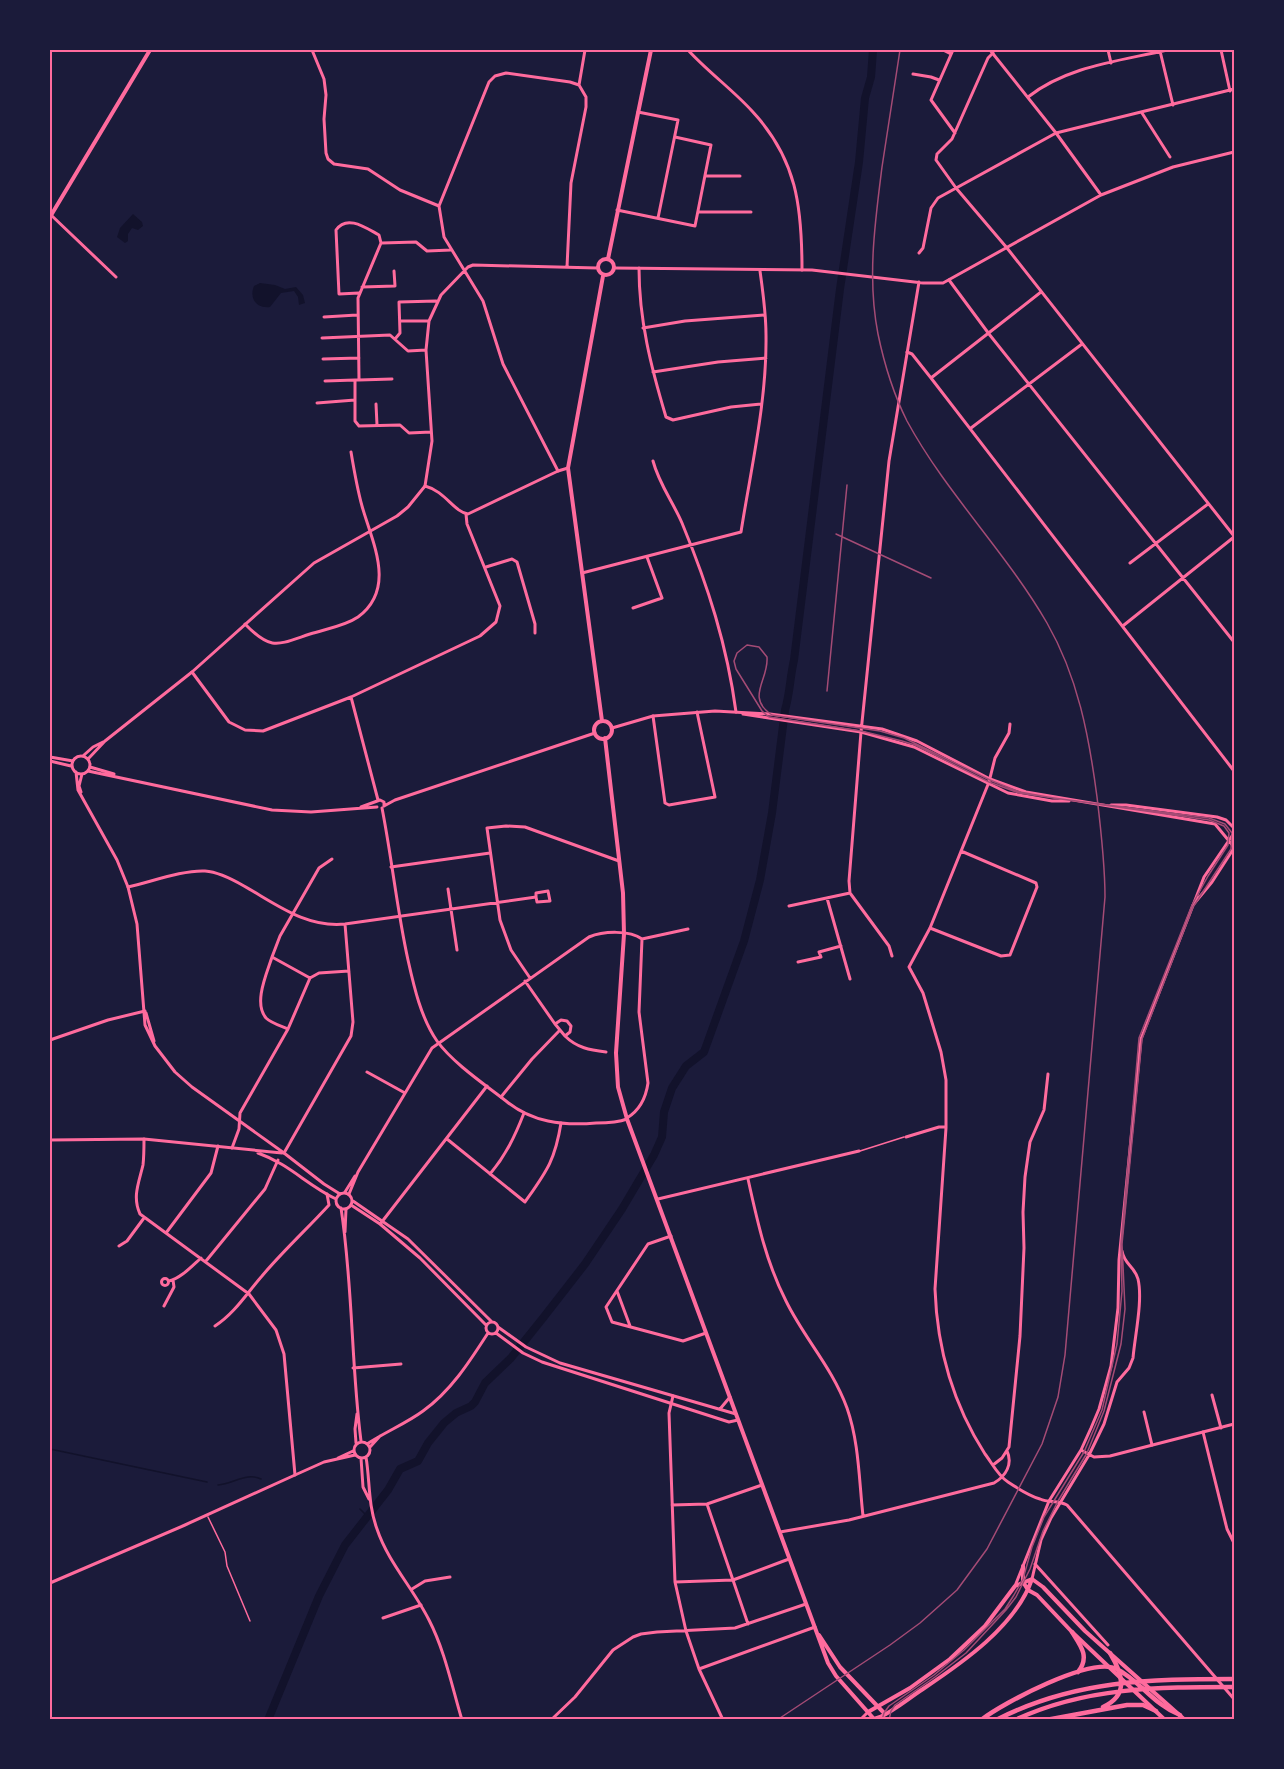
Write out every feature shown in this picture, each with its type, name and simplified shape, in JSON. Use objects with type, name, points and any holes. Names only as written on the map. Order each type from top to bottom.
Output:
[{"type":"highway","points":[[1072,1632],[1085,1658],[1084,1664],[1077,1673]]},
{"type":"highway","points":[[1095,1710],[1114,1700],[1120,1689],[1120,1671],[1110,1653]]},
{"type":"highway","points":[[981,1719],[1016,1697],[1077,1673],[1108,1666],[1120,1671],[1154,1699],[1171,1711],[1180,1714]]},
{"type":"highway","points":[[996,1719],[1037,1701],[1096,1686],[1149,1680],[1234,1679]]},
{"type":"highway","points":[[1015,1719],[1049,1706],[1098,1694],[1149,1688],[1234,1687]]},
{"type":"highway","points":[[1046,1719],[1134,1704],[1156,1711]]},
{"type":"main road","points":[[50,216],[150,50]]},
{"type":"main road","points":[[608,259],[651,50]]},
{"type":"main road","points":[[603,276],[597,267],[600,261],[608,259]]},
{"type":"main road","points":[[603,276],[610,275],[614,268],[613,263],[608,259]]},
{"type":"main road","points":[[602,721],[568,460],[603,276]]},
{"type":"main road","points":[[602,721],[609,723],[612,728],[611,733],[605,738],[595,733],[595,726],[602,721]]},
{"type":"main road","points":[[605,738],[621,862],[624,934],[616,1053],[618,1087],[627,1119],[828,1663],[836,1676],[874,1719],[885,1715],[955,1668],[974,1652],[1019,1605],[1032,1579]]},
{"type":"main road","points":[[1023,1566],[1024,1583],[1028,1590],[1037,1595],[1072,1632],[1165,1719]]},
{"type":"main road","points":[[868,1712],[934,1671],[972,1640],[1015,1586],[1032,1579]]},
{"type":"main road","points":[[1032,1579],[1043,1587],[1077,1623],[1185,1719]]},
{"type":"main road","points":[[816,1630],[840,1667],[885,1715]]},
{"type":"street","points":[[312,50],[324,79],[327,95],[324,118],[328,159],[334,164],[368,169],[400,190],[439,206]]},
{"type":"street","points":[[567,267],[571,183],[586,107],[586,97],[579,85],[585,50]]},
{"type":"street","points":[[688,50],[751,110],[777,146],[789,170],[798,199],[802,231],[802,270]]},
{"type":"street","points":[[943,50],[952,52],[931,100],[955,133]]},
{"type":"street","points":[[1108,50],[1111,63]]},
{"type":"street","points":[[1028,97],[1040,88],[1065,76],[1167,50]]},
{"type":"street","points":[[919,253],[923,248],[932,204],[938,198],[1056,133],[1232,90],[1221,50]]},
{"type":"street","points":[[1101,195],[1056,133],[991,51],[952,139],[936,157],[956,188],[1007,248],[1234,537],[1124,626]]},
{"type":"street","points":[[1160,51],[1173,105]]},
{"type":"street","points":[[558,471],[503,364],[483,301],[444,237],[439,206],[489,82],[495,76],[509,74],[579,85]]},
{"type":"street","points":[[913,74],[939,80]]},
{"type":"street","points":[[638,112],[678,120],[658,218]]},
{"type":"street","points":[[1142,112],[1170,157]]},
{"type":"street","points":[[617,210],[695,226],[711,145],[675,137]]},
{"type":"street","points":[[614,268],[802,270],[935,284],[949,280],[1101,195],[1173,167],[1234,152]]},
{"type":"street","points":[[705,176],[740,176]]},
{"type":"street","points":[[698,212],[751,212]]},
{"type":"street","points":[[50,216],[116,277]]},
{"type":"street","points":[[359,293],[339,294],[336,230],[340,225],[357,223],[379,235],[381,243],[359,293],[355,400],[358,426],[400,425],[409,433],[431,432]]},
{"type":"street","points":[[381,243],[416,242],[427,251],[451,250]]},
{"type":"street","points":[[88,759],[105,741],[192,672],[314,563],[408,507],[425,486],[431,452],[426,350],[429,321],[436,301],[465,271],[473,265],[597,267]]},
{"type":"street","points":[[639,268],[643,327],[666,417],[669,420],[731,407],[761,404]]},
{"type":"street","points":[[582,573],[741,532],[766,358],[765,315],[760,271]]},
{"type":"street","points":[[362,287],[394,286],[394,272]]},
{"type":"street","points":[[949,280],[989,334],[1233,636],[1234,642]]},
{"type":"street","points":[[892,956],[889,946],[850,894],[849,881],[861,732],[889,459],[919,282]]},
{"type":"street","points":[[931,378],[1041,292]]},
{"type":"street","points":[[395,339],[400,333],[399,302],[436,301]]},
{"type":"street","points":[[324,317],[357,315]]},
{"type":"street","points":[[643,327],[685,321],[765,315]]},
{"type":"street","points":[[400,321],[429,321]]},
{"type":"street","points":[[322,338],[390,335],[408,351],[426,350]]},
{"type":"street","points":[[971,429],[1082,344]]},
{"type":"street","points":[[907,352],[912,354],[971,429],[1234,771]]},
{"type":"street","points":[[323,359],[358,358]]},
{"type":"street","points":[[653,372],[718,362],[766,358]]},
{"type":"street","points":[[325,381],[392,379]]},
{"type":"street","points":[[317,403],[355,400]]},
{"type":"street","points":[[376,404],[377,425]]},
{"type":"street","points":[[245,624],[258,638],[274,644],[356,619],[368,608],[379,586],[380,566],[356,481],[351,452]]},
{"type":"street","points":[[653,461],[659,480],[677,511],[717,616],[731,677],[736,712]]},
{"type":"street","points":[[466,514],[568,468]]},
{"type":"street","points":[[192,672],[221,714],[236,727],[263,731],[351,697],[480,636],[490,629],[496,622],[500,606],[467,525],[466,514],[439,491],[425,486]]},
{"type":"street","points":[[1130,563],[1208,504]]},
{"type":"street","points":[[633,608],[662,598],[647,557]]},
{"type":"street","points":[[486,567],[512,559],[517,562],[535,624],[535,633]]},
{"type":"street","points":[[351,697],[378,801],[383,807],[398,916],[419,1002],[438,1042],[501,1097],[524,1113],[549,1122],[561,1123],[605,1123],[627,1119],[640,1107],[647,1092],[648,1083],[639,1012],[642,939]]},
{"type":"street","points":[[612,728],[653,716],[697,711],[774,714],[861,732],[914,747],[989,782]]},
{"type":"street","points":[[653,716],[665,803],[669,805],[715,797],[697,711]]},
{"type":"street","points":[[736,712],[774,720],[862,726],[896,732],[917,741],[1008,793],[1025,797],[1106,805],[1208,822],[1219,828],[1234,847],[1218,874],[1192,907]]},
{"type":"street","points":[[1010,724],[1010,733],[995,758],[989,782],[930,928],[919,951],[911,961],[909,970],[922,993],[941,1052],[946,1080],[946,1128],[935,1289],[939,1335],[955,1397],[969,1426],[1002,1478],[1042,1500],[1061,1502],[1066,1505],[1234,1699]]},
{"type":"street","points":[[356,808],[378,801],[403,798],[595,733]]},
{"type":"street","points":[[84,756],[93,747],[105,741]]},
{"type":"street","points":[[72,766],[77,756],[84,756],[88,759],[89,769]]},
{"type":"street","points":[[50,759],[73,760]]},
{"type":"street","points":[[50,759],[72,766],[76,772],[76,785],[117,860],[128,887],[137,924],[145,1025],[155,1046],[175,1072],[192,1087],[340,1194]]},
{"type":"street","points":[[82,794],[79,786],[81,774],[89,769],[272,810],[312,812],[383,807],[395,800]]},
{"type":"street","points":[[76,772],[81,774]]},
{"type":"street","points":[[376,807],[378,801]]},
{"type":"street","points":[[1106,805],[1126,805],[1217,817],[1226,820],[1234,828]]},
{"type":"street","points":[[530,978],[511,950],[501,920],[487,828],[525,827],[621,862]]},
{"type":"street","points":[[1015,1586],[1032,1538],[1049,1500],[1081,1450],[1099,1409],[1111,1366],[1141,1039],[1204,877],[1234,833]]},
{"type":"street","points":[[930,928],[1001,956],[1010,955],[1037,887],[1036,883],[961,850]]},
{"type":"street","points":[[391,867],[490,853]]},
{"type":"street","points":[[288,1029],[268,1019],[262,1010],[261,1000],[272,957],[280,936],[319,868],[332,859]]},
{"type":"street","points":[[128,887],[188,873],[207,871],[218,873],[292,914],[316,924],[345,924],[536,897]]},
{"type":"street","points":[[448,889],[456,950]]},
{"type":"street","points":[[548,891],[550,901],[537,902],[536,897],[536,893],[548,891]]},
{"type":"street","points":[[789,906],[850,894]]},
{"type":"street","points":[[827,898],[850,979]]},
{"type":"street","points":[[284,1153],[351,1036],[353,1022],[345,924]]},
{"type":"street","points":[[336,1199],[345,1192],[358,1172],[432,1048],[438,1042],[589,937],[606,933],[634,935],[642,939],[688,928]]},
{"type":"street","points":[[798,962],[821,957],[819,952],[841,946]]},
{"type":"street","points":[[272,957],[310,978]]},
{"type":"street","points":[[232,1148],[239,1129],[240,1113],[288,1029],[310,978],[319,973],[349,971]]},
{"type":"street","points":[[525,981],[572,1044],[606,1052]]},
{"type":"street","points":[[50,1040],[108,1020],[145,1011]]},
{"type":"street","points":[[555,1024],[564,1020],[569,1023],[570,1032],[565,1036]]},
{"type":"street","points":[[501,1097],[532,1059],[560,1030]]},
{"type":"street","points":[[367,1072],[405,1093]]},
{"type":"street","points":[[993,1466],[1009,1447],[1020,1336],[1025,1177],[1030,1142],[1044,1110],[1048,1074]]},
{"type":"street","points":[[381,1222],[488,1086]]},
{"type":"street","points":[[490,1174],[513,1142],[524,1113]]},
{"type":"street","points":[[447,1140],[525,1202],[552,1161],[557,1150],[561,1123]]},
{"type":"street","points":[[906,1137],[939,1127],[946,1128]]},
{"type":"street","points":[[50,1140],[144,1139],[284,1153]]},
{"type":"street","points":[[144,1139],[143,1161],[136,1194],[136,1206],[144,1218],[249,1294],[270,1320],[282,1343],[295,1475]]},
{"type":"street","points":[[166,1233],[211,1173],[218,1146]]},
{"type":"street","points":[[254,1151],[278,1160],[336,1199],[343,1208],[359,1442],[354,1453]]},
{"type":"street","points":[[658,1199],[859,1151]]},
{"type":"street","points":[[206,1261],[265,1189],[278,1160]]},
{"type":"street","points":[[358,1172],[349,1194],[352,1203],[408,1239],[492,1322],[526,1347],[560,1363],[736,1414]]},
{"type":"street","points":[[748,1179],[765,1250],[786,1301],[831,1372],[847,1410],[855,1443],[863,1516]]},
{"type":"street","points":[[345,1192],[349,1194]]},
{"type":"street","points":[[214,1326],[249,1294],[261,1277],[329,1205],[326,1194]]},
{"type":"street","points":[[343,1208],[352,1203]]},
{"type":"street","points":[[119,1246],[127,1242],[144,1218]]},
{"type":"street","points":[[381,1222],[486,1325],[485,1329],[488,1333]]},
{"type":"street","points":[[671,1236],[648,1244],[606,1307],[612,1322],[683,1341],[707,1333]]},
{"type":"street","points":[[1032,1579],[1041,1540],[1089,1455],[1104,1424],[1117,1382],[1129,1368],[1133,1358],[1140,1289],[1136,1271],[1125,1262],[1122,1244]]},
{"type":"street","points":[[169,1281],[174,1280],[201,1258]]},
{"type":"street","points":[[164,1306],[174,1287],[174,1280]]},
{"type":"street","points":[[617,1291],[631,1327]]},
{"type":"street","points":[[486,1325],[492,1322]]},
{"type":"street","points":[[496,1332],[498,1327]]},
{"type":"street","points":[[488,1333],[496,1332],[523,1353],[542,1362],[729,1422],[738,1420]]},
{"type":"street","points":[[368,1445],[383,1432],[422,1412],[434,1401],[463,1372],[488,1333]]},
{"type":"street","points":[[353,1368],[401,1364]]},
{"type":"street","points":[[1212,1395],[1221,1428]]},
{"type":"street","points":[[673,1396],[669,1413],[675,1582],[699,1669],[723,1719]]},
{"type":"street","points":[[719,1410],[730,1396]]},
{"type":"street","points":[[1144,1412],[1152,1445]]},
{"type":"street","points":[[1081,1450],[1089,1455],[1110,1456],[1234,1424]]},
{"type":"street","points":[[1203,1432],[1227,1529],[1234,1543]]},
{"type":"street","points":[[359,1442],[368,1445]]},
{"type":"street","points":[[363,1457],[369,1454],[368,1445]]},
{"type":"street","points":[[780,1532],[863,1516],[994,1483],[1007,1472],[1009,1461],[1007,1451]]},
{"type":"street","points":[[50,1584],[295,1475],[354,1453],[363,1457]]},
{"type":"street","points":[[363,1457],[374,1518],[382,1542],[422,1605],[438,1639],[462,1719]]},
{"type":"street","points":[[672,1505],[706,1504],[762,1485]]},
{"type":"street","points":[[706,1504],[748,1624]]},
{"type":"street","points":[[675,1582],[733,1580],[789,1558]]},
{"type":"street","points":[[1035,1564],[1108,1645]]},
{"type":"street","points":[[412,1589],[425,1581],[450,1577]]},
{"type":"street","points":[[550,1719],[575,1697],[608,1655],[622,1643],[641,1634],[735,1628],[806,1604]]},
{"type":"street","points":[[383,1618],[422,1605]]},
{"type":"street","points":[[699,1669],[816,1630]]},
{"type":"street","points":[[860,1719],[868,1712]]},
{"type":"street","points":[[885,1715],[889,1719]]},
{"type":"lane","points":[[859,1151],[906,1137]]},
{"type":"lane","points":[[207,1515],[225,1552],[227,1566],[250,1621]]},
{"type":"shaded area","points":[[133,214],[143,226],[138,230],[132,228],[128,234],[128,241],[125,243],[117,237],[120,228]]},
{"type":"shaded area","points":[[260,283],[285,289],[296,287],[303,295],[305,303],[299,305],[294,291],[281,293],[270,307],[261,306],[255,302],[252,295],[254,286]]},
{"type":"waterway","points":[[268,1720],[319,1596],[345,1545],[388,1490],[400,1469],[418,1461],[428,1443],[444,1423],[475,1402],[485,1383],[511,1358],[585,1264],[622,1209],[654,1155],[662,1137],[664,1112],[672,1088],[686,1066],[704,1052],[744,941],[760,880],[772,813],[873,50]]},
{"type":"waterway","points":[[50,1449],[207,1482]]},
{"type":"waterway","points":[[218,1485],[250,1477],[261,1479]]},
{"type":"waterway","points":[[360,1509],[367,1516]]},
{"type":"tram line","points":[[882,1720],[889,1706],[934,1675],[964,1650],[1005,1609],[1023,1579],[1044,1517],[1084,1452],[1102,1410],[1117,1344],[1122,1291],[1121,1244],[1139,1038],[1192,905],[1228,845],[1229,833],[1224,826],[1209,820],[1019,793],[989,782],[915,745],[902,741],[861,731],[769,717],[762,711],[736,669],[734,661],[737,653],[747,645],[759,647],[767,657],[759,695],[760,702],[772,715],[880,731],[904,738],[1020,792],[1209,818],[1225,824],[1232,833],[1231,849],[1193,907],[1142,1039],[1122,1244],[1125,1309],[1121,1344],[1104,1411],[1087,1453],[1043,1531],[1030,1569],[1016,1597],[966,1653],[895,1705],[889,1720]]},
{"type":"railway","points":[[777,1720],[890,1645],[920,1623],[957,1590],[987,1549],[1042,1444],[1058,1397],[1065,1355],[1105,897],[1101,834],[1090,752],[1081,707],[1067,664],[1058,643],[1031,597],[940,473],[907,421],[894,390],[880,345],[873,292],[873,250],[882,167],[900,50]]},
{"type":"railway","points":[[827,691],[847,485]]},
{"type":"railway","points":[[836,534],[931,578]]}]
